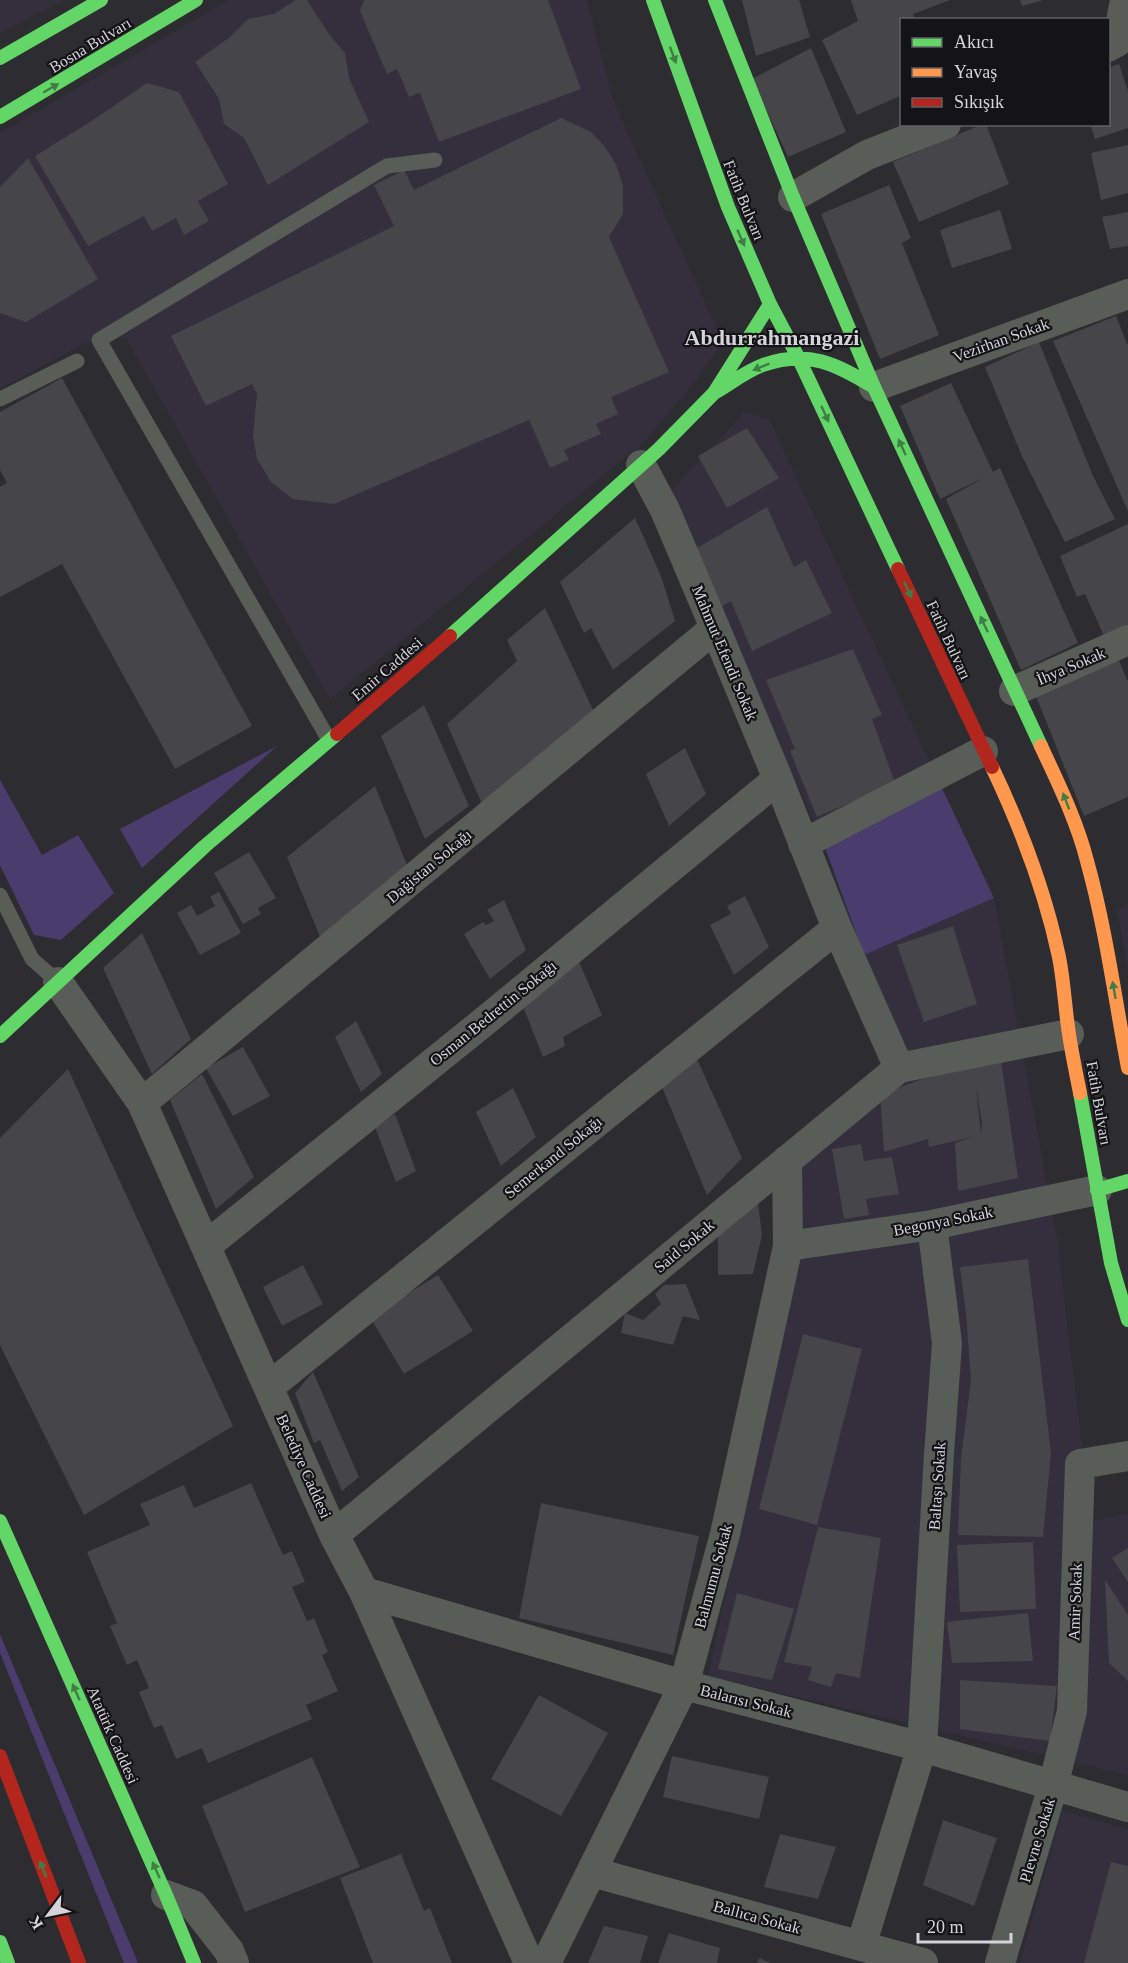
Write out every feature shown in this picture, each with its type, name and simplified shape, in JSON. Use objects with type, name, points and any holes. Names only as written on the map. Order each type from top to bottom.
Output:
[{"type":"main road","name":"Bosna Bulvarı","points":[[0,58],[102,0]]},
{"type":"main road","name":"Bosna Bulvarı","points":[[0,117],[196,0]]},
{"type":"main road","name":"Fatih Bulvarı","points":[[653,0],[728,207],[770,304],[798,357],[1008,801],[1028,852],[1059,958],[1097,1190],[1111,1263],[1128,1320]]},
{"type":"main road","points":[[714,0],[793,197],[874,387],[1064,795],[1087,859],[1101,919],[1128,1068]]},
{"type":"main road","name":"Emir Caddesi","points":[[0,1036],[206,846],[427,657],[641,465],[714,393],[770,304]]},
{"type":"main road","points":[[714,393],[762,364],[798,357],[838,366],[874,387]]},
{"type":"main road","points":[[19,1000],[58,982]]},
{"type":"main road","points":[[1097,1190],[1128,1181]]},
{"type":"main road","name":"Atatürk Caddesi","points":[[0,1521],[166,1894],[194,1963]]},
{"type":"main road","points":[[0,1756],[78,1963]]},
{"type":"main road","points":[[0,1942],[8,1963]]},
{"type":"street","points":[[1110,46],[1117,42],[1125,0]]},
{"type":"street","points":[[793,197],[867,155],[941,126]]},
{"type":"street","name":"Vezirhan Sokak","points":[[874,387],[1128,294]]},
{"type":"street","name":"Mahmut Efendi Sokak","points":[[641,465],[665,510],[778,779],[837,928],[899,1068]]},
{"type":"street","name":"Dağistan Sokağı","points":[[142,1103],[715,628]]},
{"type":"street","name":"İhya Sokak","points":[[1014,691],[1128,640]]},
{"type":"street","points":[[803,844],[983,751]]},
{"type":"street","name":"Osman Bedrettin Sokağı","points":[[206,1246],[482,1023],[778,779]]},
{"type":"street","name":"Semerkand Sokağı","points":[[270,1386],[837,928]]},
{"type":"street","name":"Belediye Caddesi","points":[[58,982],[142,1103],[270,1386],[334,1535],[364,1592],[529,1963]]},
{"type":"street","name":"Said Sokak","points":[[334,1535],[899,1068],[1070,1034]]},
{"type":"street","name":"Balmumu Sokak","points":[[546,1963],[684,1685],[725,1534],[788,1246],[787,1160]]},
{"type":"street","name":"Begonya Sokak","points":[[788,1246],[932,1225],[1097,1190]]},
{"type":"street","name":"Baltaşı Sokak","points":[[861,1946],[922,1747],[947,1343],[932,1225]]},
{"type":"street","name":"Amir Sokak","points":[[1053,1786],[1072,1711],[1080,1464],[1128,1456]]},
{"type":"street","name":"Balarısı Sokak","points":[[364,1592],[684,1685],[922,1747],[1128,1807]]},
{"type":"street","name":"Plevne Sokak","points":[[1000,1963],[1053,1786]]},
{"type":"street","name":"Ballıca Sokak","points":[[592,1872],[923,1963]]},
{"type":"street","points":[[166,1894],[193,1905],[229,1951],[234,1963]]},
{"type":"lane","points":[[329,740],[99,340],[387,166],[435,160]]},
{"type":"lane","points":[[0,399],[77,361]]},
{"type":"lane","points":[[0,895],[32,959],[58,982]]},
{"type":"shaded area","points":[[0,0],[64,0],[0,33]]},
{"type":"shaded area","points":[[229,0],[587,0],[613,100],[723,342],[690,388],[642,444],[330,699],[126,338],[85,343],[0,389],[0,133]]},
{"type":"shaded area","points":[[745,412],[769,419],[942,788],[823,842],[667,495]]},
{"type":"shaded area","points":[[277,746],[142,868],[120,829]]},
{"type":"shaded area","points":[[0,780],[42,855],[78,835],[114,893],[61,940],[34,935],[0,865]]},
{"type":"shaded area","points":[[942,788],[994,898],[864,955],[823,842]]},
{"type":"shaded area","points":[[994,898],[1057,1237],[1091,1521],[1128,1513],[1128,1775],[708,1676],[797,1266],[799,1167],[904,1077],[864,955]]},
{"type":"shaded area","points":[[1128,904],[1128,972],[1117,910]]},
{"type":"shaded area","points":[[0,1634],[138,1963],[124,1963],[0,1653]]},
{"type":"shaded area","points":[[1062,1811],[1128,1829],[1128,1963],[1020,1963]]},
{"type":"building","points":[[296,0],[307,0],[329,34],[345,53],[349,78],[369,122],[268,185],[244,138],[224,124],[219,99],[195,62],[230,37],[248,19],[274,14]]},
{"type":"building","points":[[364,0],[548,0],[581,89],[439,142],[420,93],[409,97],[397,69],[387,74],[360,11]]},
{"type":"building","points":[[742,0],[799,0],[810,37],[756,56]]},
{"type":"building","points":[[851,0],[950,0],[913,14],[914,18],[900,18],[900,96],[857,115],[822,40],[858,21]]},
{"type":"building","points":[[1020,0],[1041,0],[1041,1],[1022,6]]},
{"type":"building","points":[[811,48],[846,132],[788,157],[752,79]]},
{"type":"building","points":[[1119,64],[1128,91],[1128,128],[1095,139],[1091,126],[1110,126],[1110,67]]},
{"type":"building","points":[[147,83],[179,92],[228,184],[198,201],[209,221],[184,235],[176,218],[152,231],[144,216],[88,246],[35,156]]},
{"type":"building","points":[[561,118],[591,132],[616,164],[623,186],[623,214],[609,237],[669,372],[611,397],[618,414],[596,424],[601,434],[564,450],[569,460],[550,468],[529,420],[334,504],[293,499],[271,482],[257,459],[253,436],[257,394],[252,384],[206,406],[171,336],[394,226],[374,185],[404,170],[414,190]]},
{"type":"building","points":[[978,126],[987,126],[1009,184],[919,222],[893,162]]},
{"type":"building","points":[[1128,145],[1128,193],[1101,200],[1091,153]]},
{"type":"building","points":[[28,158],[98,279],[26,322],[0,313],[0,187]]},
{"type":"building","points":[[889,185],[911,238],[902,243],[939,335],[880,359],[821,214]]},
{"type":"building","points":[[1000,210],[1012,249],[952,268],[940,230]]},
{"type":"building","points":[[1128,212],[1128,246],[1110,249],[1102,217]]},
{"type":"building","points":[[1116,316],[1128,346],[1128,511],[1053,341]]},
{"type":"building","points":[[1039,342],[1093,476],[1115,519],[1065,542],[1022,456],[985,367]]},
{"type":"building","points":[[62,378],[252,726],[175,769],[62,564],[0,597],[0,487],[7,483],[0,470],[0,412]]},
{"type":"building","points":[[951,383],[993,472],[1000,468],[1078,643],[1021,670],[946,499],[985,477],[940,499],[900,406]]},
{"type":"building","points":[[747,428],[779,478],[727,508],[698,456]]},
{"type":"building","points":[[767,507],[794,567],[806,560],[832,613],[752,651],[731,601],[721,607],[697,548]]},
{"type":"building","points":[[635,518],[661,576],[675,621],[613,670],[591,628],[584,633],[560,582]]},
{"type":"building","points":[[1128,524],[1128,627],[1105,638],[1085,594],[1077,597],[1060,556]]},
{"type":"building","points":[[545,608],[595,714],[485,811],[447,724],[517,661],[507,640]]},
{"type":"building","points":[[853,649],[882,715],[872,719],[895,783],[817,817],[790,751],[795,749],[766,680]]},
{"type":"building","points":[[1118,658],[1128,682],[1128,797],[1084,816],[1034,691]]},
{"type":"building","points":[[424,705],[469,806],[425,839],[381,736]]},
{"type":"building","points":[[685,748],[706,794],[669,826],[646,774]]},
{"type":"building","points":[[375,786],[409,870],[323,944],[287,857]]},
{"type":"building","points":[[249,852],[276,898],[258,908],[261,914],[243,924],[214,873]]},
{"type":"building","points":[[219,892],[241,933],[200,955],[177,913],[191,905],[197,916],[215,906],[210,897]]},
{"type":"building","points":[[745,896],[769,947],[734,975],[710,925],[731,914],[727,906]]},
{"type":"building","points":[[504,900],[526,950],[490,979],[464,934],[483,922],[486,925],[494,921],[487,910]]},
{"type":"building","points":[[953,926],[977,1004],[924,1022],[897,945]]},
{"type":"building","points":[[142,933],[191,1039],[152,1074],[103,968]]},
{"type":"building","points":[[577,957],[602,1015],[563,1037],[565,1046],[543,1057],[522,1004]]},
{"type":"building","points":[[356,1021],[382,1074],[361,1092],[335,1037]]},
{"type":"building","points":[[243,1047],[270,1096],[233,1116],[206,1068]]},
{"type":"building","points":[[696,1057],[742,1158],[707,1195],[662,1087]]},
{"type":"building","points":[[1001,1060],[1018,1178],[958,1191],[955,1143],[972,1137],[929,1147],[928,1139],[884,1152],[880,1095],[922,1079]],"holes":[[[976,1087],[982,1122],[981,1135]]]},
{"type":"building","points":[[68,1069],[233,1426],[84,1515],[0,1345],[0,1138]]},
{"type":"building","points":[[202,1074],[254,1177],[216,1209],[170,1100]]},
{"type":"building","points":[[513,1088],[536,1137],[501,1166],[476,1112]]},
{"type":"building","points":[[395,1114],[416,1171],[396,1182],[375,1127]]},
{"type":"building","points":[[861,1144],[864,1161],[892,1157],[899,1194],[866,1199],[869,1215],[844,1219],[832,1149]]},
{"type":"building","points":[[757,1195],[762,1235],[753,1274],[718,1275],[718,1237],[705,1233]]},
{"type":"building","points":[[1028,1259],[1051,1453],[1043,1537],[958,1535],[961,1458],[971,1380],[960,1267]]},
{"type":"building","points":[[303,1265],[323,1304],[282,1326],[263,1287]]},
{"type":"building","points":[[438,1275],[473,1331],[404,1374],[370,1317]]},
{"type":"building","points":[[686,1284],[700,1320],[683,1316],[673,1345],[621,1333],[625,1313],[643,1320],[661,1304],[655,1294],[664,1285]]},
{"type":"building","points":[[803,1334],[862,1349],[817,1525],[759,1509]]},
{"type":"building","points":[[313,1372],[359,1477],[342,1491],[320,1440],[314,1443],[295,1393]]},
{"type":"building","points":[[251,1483],[283,1555],[292,1551],[305,1582],[292,1587],[307,1621],[314,1618],[328,1652],[322,1655],[338,1691],[306,1705],[312,1719],[208,1763],[202,1748],[176,1759],[162,1725],[154,1728],[139,1692],[149,1688],[137,1660],[127,1665],[110,1626],[117,1623],[87,1552],[150,1525],[140,1504],[184,1485],[194,1508]]},
{"type":"building","points":[[541,1503],[699,1536],[673,1655],[519,1618]]},
{"type":"building","points":[[818,1527],[881,1538],[860,1678],[836,1673],[831,1687],[808,1680],[812,1667],[784,1662]]},
{"type":"building","points":[[1033,1542],[1036,1609],[960,1612],[957,1545]]},
{"type":"building","points":[[1128,1548],[1128,1582],[1112,1558]]},
{"type":"building","points":[[1105,1580],[1128,1615],[1128,1681],[1109,1663]]},
{"type":"building","points":[[737,1593],[794,1609],[772,1680],[718,1669]]},
{"type":"building","points":[[1028,1613],[1033,1661],[952,1663],[947,1622]]},
{"type":"building","points":[[960,1680],[1057,1686],[1050,1741],[960,1729]]},
{"type":"building","points":[[539,1695],[608,1733],[561,1816],[491,1779]]},
{"type":"building","points":[[672,1756],[769,1777],[759,1819],[663,1797]]},
{"type":"building","points":[[312,1757],[360,1867],[245,1912],[202,1806]]},
{"type":"building","points":[[943,1820],[997,1838],[974,1906],[923,1885]]},
{"type":"building","points":[[780,1834],[836,1847],[818,1899],[764,1887]]},
{"type":"building","points":[[401,1854],[424,1911],[430,1908],[452,1963],[373,1963],[340,1878]]},
{"type":"building","points":[[1111,1862],[1128,1866],[1128,1963],[1084,1963]]},
{"type":"building","points":[[604,1926],[648,1936],[640,1963],[588,1963]]},
{"type":"building","points":[[669,1933],[720,1948],[717,1963],[658,1963]]},
{"type":"building","points":[[759,1958],[771,1963],[757,1963]]},
{"type":"traffic: fast","points":[[0,58],[101,0]]},
{"type":"traffic: fast","points":[[0,117],[196,0]]},
{"type":"traffic: fast","points":[[653,0],[728,207],[770,304],[798,357],[898,569]]},
{"type":"traffic: fast","points":[[715,0],[793,197],[874,387],[1041,746]]},
{"type":"traffic: fast","points":[[450,636],[659,449],[714,393],[770,304]]},
{"type":"traffic: fast","points":[[714,393],[763,365],[794,358],[821,361],[874,387]]},
{"type":"traffic: fast","points":[[0,1036],[205,846],[337,734]]},
{"type":"traffic: fast","points":[[1080,1093],[1111,1263],[1128,1320]]},
{"type":"traffic: fast","points":[[1097,1190],[1128,1181]]},
{"type":"traffic: fast","points":[[0,1521],[194,1963]]},
{"type":"traffic: fast","points":[[0,1942],[8,1963]]},
{"type":"traffic: slow","points":[[1041,746],[1073,817],[1083,846],[1105,938],[1128,1068]]},
{"type":"traffic: slow","points":[[992,767],[1013,813],[1047,908],[1061,966],[1069,1034],[1080,1093]]},
{"type":"traffic: jam","points":[[898,569],[992,767]]},
{"type":"traffic: jam","points":[[337,734],[450,636]]},
{"type":"traffic: jam","points":[[0,1756],[79,1963]]},
{"type":"district","name":"Abdurrahmangazi","points":[[772,337]]}]
